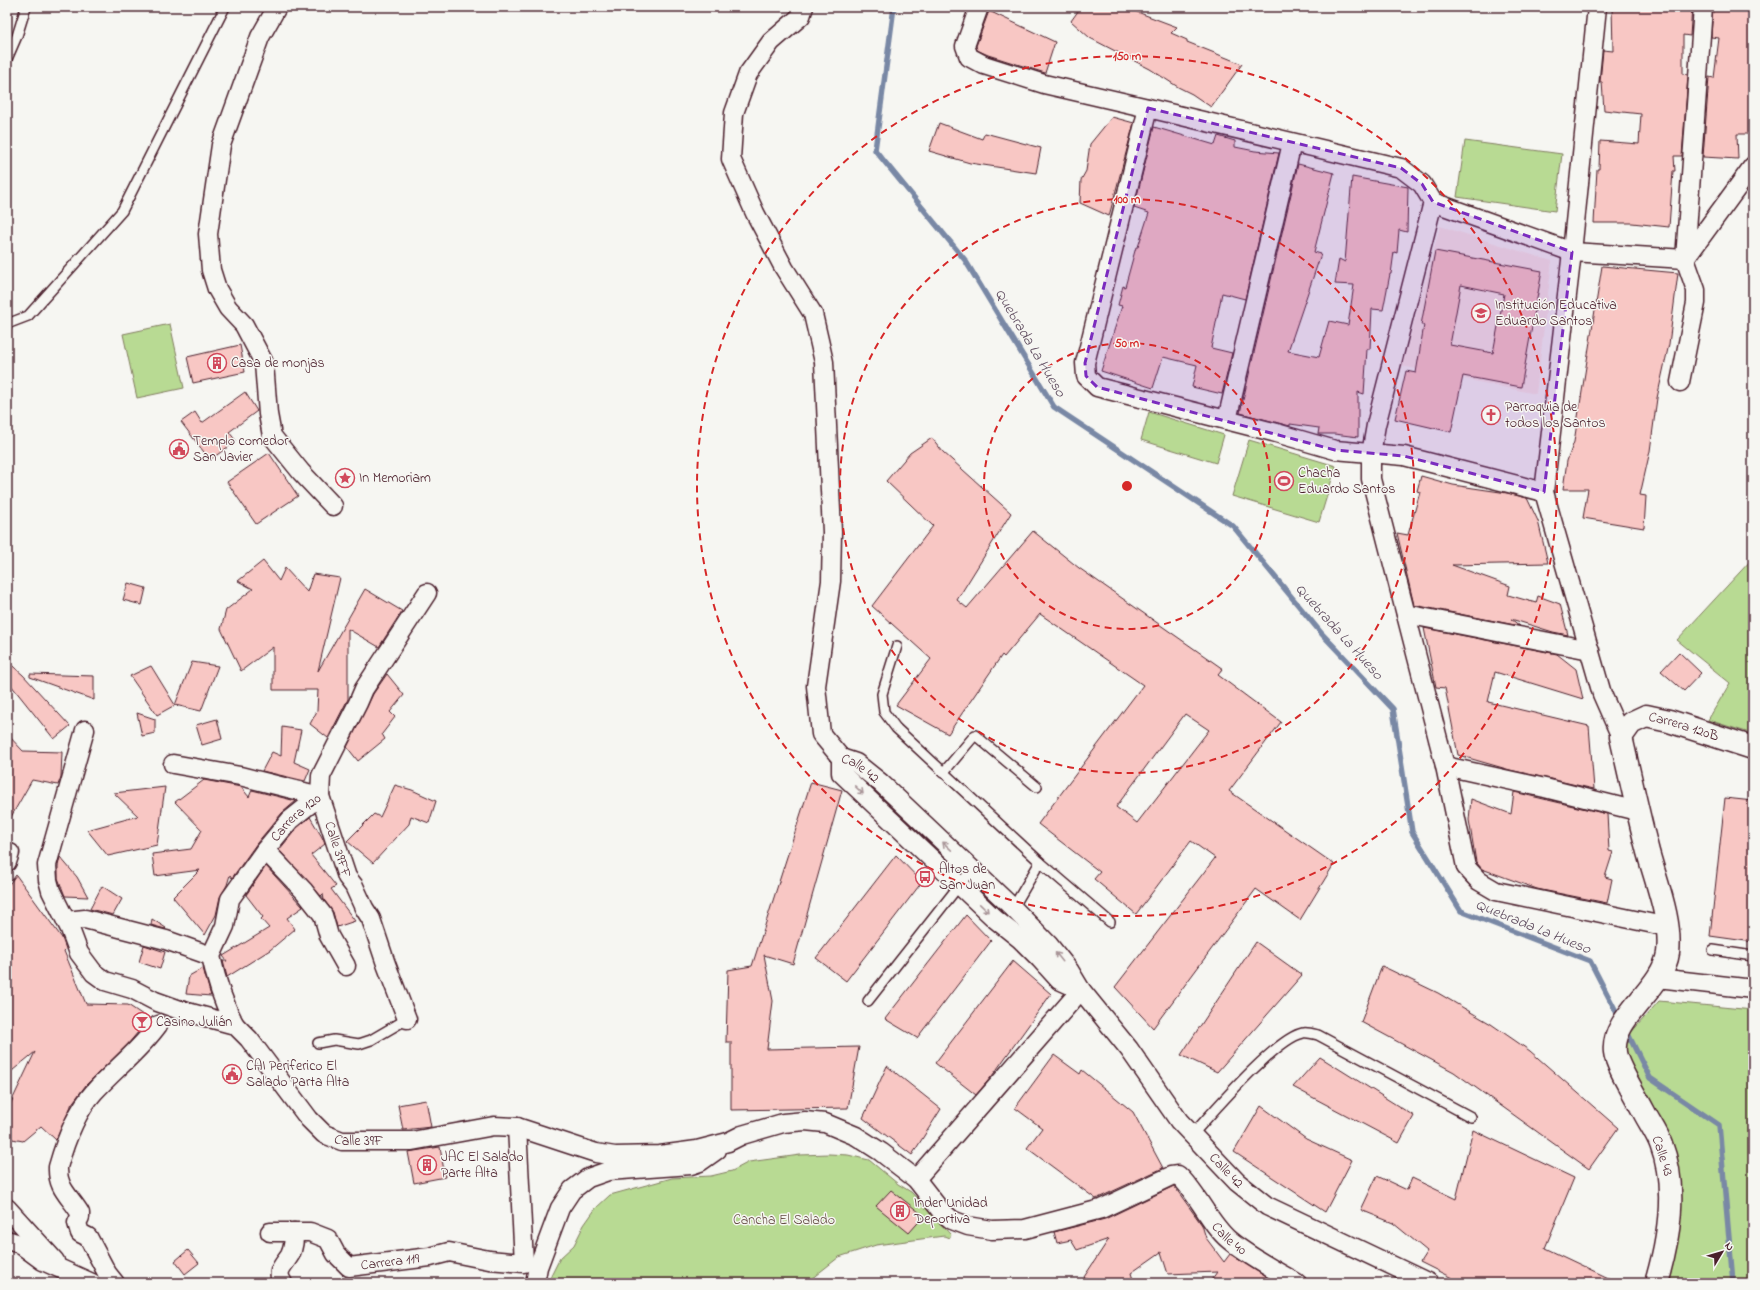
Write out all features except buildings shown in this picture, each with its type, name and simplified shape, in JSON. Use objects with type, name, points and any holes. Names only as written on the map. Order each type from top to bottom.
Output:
[{"type":"street","points":[[277,7],[260,37],[221,145],[208,234],[211,270],[217,289],[228,308],[244,325],[264,363],[268,414],[272,436],[301,472],[333,506]]},
{"type":"street","points":[[804,7],[801,16],[771,42],[748,74],[734,113],[730,159],[780,262],[813,314],[824,362],[832,532],[831,581],[816,686],[821,734],[841,758]]},
{"type":"street","points":[[979,7],[965,46],[969,58],[984,65],[1044,84],[1401,168],[1422,184],[1433,202],[1572,252],[1684,259]]},
{"type":"street","points":[[1597,7],[1572,252],[1544,492],[1602,694],[1621,737],[1637,811],[1668,927],[1668,954],[1658,978],[1753,989]]},
{"type":"street","points":[[1680,382],[1696,303],[1696,290],[1684,259],[1703,7]]},
{"type":"street","points":[[1148,108],[1084,363],[1086,376],[1097,387],[1227,420],[1335,450],[1404,456],[1544,492]]},
{"type":"street","points":[[1227,420],[1292,143]]},
{"type":"street","points":[[1684,259],[1753,166]]},
{"type":"street","points":[[1433,202],[1378,417],[1371,454],[1371,480],[1445,766],[1466,866],[1479,881],[1496,891],[1668,927]]},
{"type":"street","name":"Carrera 120","points":[[210,956],[225,926],[230,899],[265,850],[290,820],[320,796],[321,776],[364,689],[427,593]]},
{"type":"street","points":[[1406,614],[1590,650]]},
{"type":"street","name":"Carrera 120B","points":[[1621,737],[1631,723],[1646,716],[1669,721],[1753,748]]},
{"type":"street","name":"Calle 39F","points":[[85,730],[47,865],[48,880],[51,892],[66,921],[79,953],[88,967],[104,981],[132,989],[155,1001],[180,1010],[235,1025],[249,1039],[309,1118],[324,1134],[342,1141],[412,1140],[494,1126],[517,1127],[596,1153],[614,1156],[660,1155],[697,1150],[728,1142]]},
{"type":"street","name":"Calle 42","points":[[1080,990],[1059,980],[1040,958],[1020,939],[995,919],[842,773],[841,758],[856,763],[881,783],[1013,908],[1049,945],[1069,970],[1080,990],[1129,1049],[1180,1122],[1223,1169],[1267,1206],[1429,1283]]},
{"type":"street","points":[[173,764],[240,776],[320,796]]},
{"type":"street","points":[[1445,766],[1545,788],[1637,811]]},
{"type":"street","name":"Calle 39FF","points":[[320,796],[347,878],[354,886],[371,919],[386,964],[407,1018]]},
{"type":"street","points":[[265,850],[304,890],[323,914],[329,936],[346,966]]},
{"type":"street","points":[[66,921],[85,919],[166,940],[210,956],[228,1012],[235,1025]]},
{"type":"street","name":"Calle 43","points":[[1656,1283],[1667,1239],[1671,1185],[1661,1144],[1626,1080],[1615,1052],[1616,1036],[1629,1015],[1658,978]]},
{"type":"street","points":[[535,1283],[538,1267],[560,1208],[572,1190],[588,1178],[608,1171],[691,1165],[700,1162],[728,1142],[742,1135],[783,1123],[805,1121],[825,1123],[856,1136],[881,1152],[916,1179],[1080,990]]},
{"type":"street","points":[[115,1283],[104,1268],[88,1237],[80,1233],[77,1223],[80,1213],[60,1185],[58,1167],[76,1118],[88,1101],[116,1069],[145,1042],[158,1025]]},
{"type":"street","name":"Carrera 119","points":[[270,1232],[310,1232],[328,1239],[336,1254],[349,1267],[430,1257],[449,1252],[489,1260],[524,1262],[517,1127]]},
{"type":"street","name":"Calle 40","points":[[916,1179],[941,1211],[952,1220],[968,1226],[992,1230],[1024,1229],[1101,1209],[1171,1176],[1178,1175],[1184,1181],[1202,1208],[1229,1240],[1297,1283]]},
{"type":"street","points":[[7,1208],[63,1270]]},
{"type":"street","points":[[283,1283],[279,1274],[282,1266],[290,1255],[294,1244],[294,1232]]},
{"type":"street","points":[[7,1240],[20,1244],[43,1261],[92,1283]]},
{"type":"lane","points":[[7,59],[18,36],[26,7]]},
{"type":"lane","points":[[7,324],[28,316],[122,211],[187,86],[225,7]]},
{"type":"lane","points":[[897,646],[882,694],[884,712],[896,728],[1040,862],[1110,922]]},
{"type":"lane","points":[[943,773],[975,735],[1037,787]]},
{"type":"lane","points":[[1013,908],[1040,862]]},
{"type":"lane","points":[[868,1001],[972,869]]},
{"type":"lane","points":[[1713,950],[1753,956]]},
{"type":"lane","points":[[318,1043],[334,1040],[359,1044],[371,1040],[407,1018]]},
{"type":"lane","points":[[1192,1134],[1272,1052],[1291,1038],[1304,1033],[1318,1035],[1471,1117]]},
{"type":"highlighted area","points":[[1148,108],[1401,168],[1422,184],[1433,202],[1572,252],[1544,492],[1404,456],[1335,450],[1097,387],[1086,376],[1085,363]]},
{"type":"shaded area","name":"Institución Educativa Eduardo Santos","points":[[1440,226],[1552,261],[1536,394],[1402,366]]},
{"type":"green space","points":[[1465,141],[1562,154],[1555,211],[1457,197]]},
{"type":"green space","points":[[170,324],[184,388],[137,398],[123,334]]},
{"type":"green space","points":[[1149,412],[1224,435],[1216,463],[1141,440]]},
{"type":"green space","name":"Chacha Eduardo Santos","points":[[1249,440],[1336,466],[1319,522],[1232,496]]},
{"type":"green space","points":[[1753,558],[1753,734],[1708,720],[1730,683],[1677,640]]},
{"type":"green space","points":[[1659,1001],[1753,1010],[1753,1283],[1655,1283],[1666,1185],[1613,1053]]},
{"type":"green space","name":"Cancha El Salado","points":[[800,1155],[848,1155],[869,1160],[898,1184],[911,1192],[951,1235],[949,1238],[944,1236],[876,1245],[839,1257],[806,1283],[550,1283],[551,1276],[560,1258],[574,1245],[584,1225],[596,1208],[610,1195],[672,1178],[711,1176],[732,1171],[749,1162]]},
{"type":"waterway","name":"Quebrada La Hueso","points":[[894,7],[875,150],[965,260],[1054,407],[1233,526],[1322,634],[1393,709],[1412,832],[1461,911],[1590,961],[1620,1019]]},
{"type":"waterway","name":"Quebrada La Hueso","points":[[1626,1030],[1650,1078],[1719,1125],[1733,1283]]},
{"type":"place","name":"Institución Educativa Eduardo Santos","points":[[1481,313]]},
{"type":"place","name":"Casa de monjas","points":[[217,363]]},
{"type":"place","name":"Parroquia de todos los Santos","points":[[1491,415]]},
{"type":"place","name":"Templo comedor San Javier","points":[[179,449]]},
{"type":"place","name":"In Memoriam","points":[[345,478]]},
{"type":"place","name":"Chacha Eduardo Santos","points":[[1284,481]]},
{"type":"place","name":"Altos de San Juan","points":[[925,877]]},
{"type":"place","name":"Casino Julián","points":[[142,1022]]},
{"type":"place","name":"CAI Periferico El Salado Parta Alta","points":[[232,1074]]},
{"type":"place","name":"JAC El Salado Parte Alta","points":[[427,1165]]},
{"type":"place","name":"Inder Unidad Deportiva","points":[[900,1211]]}]
